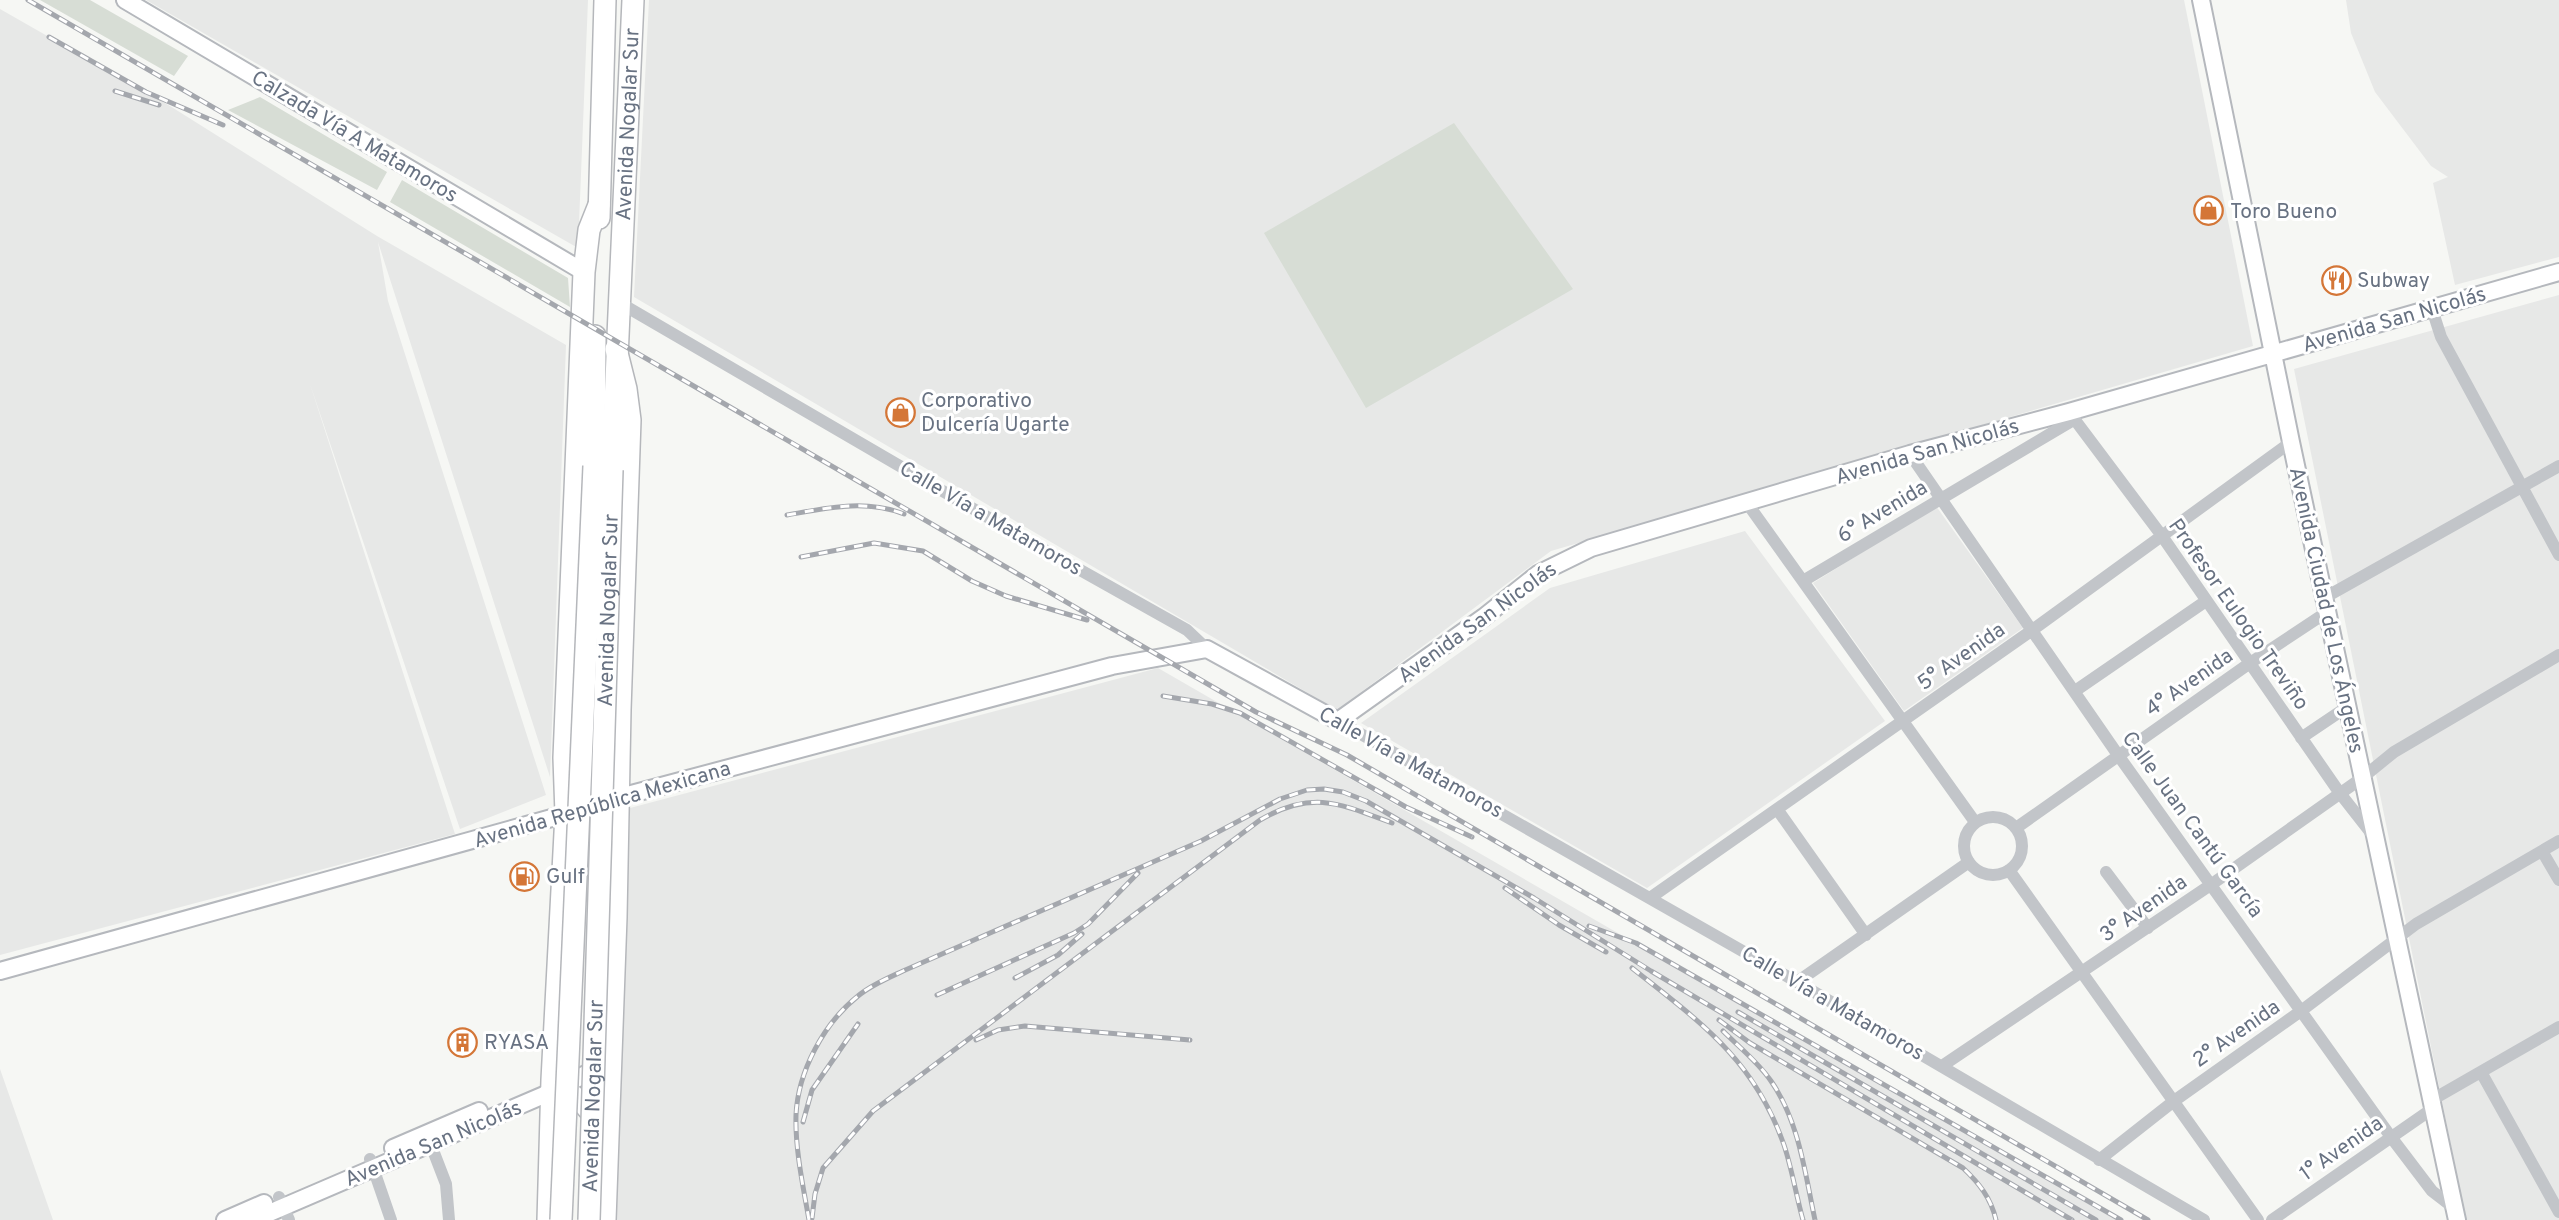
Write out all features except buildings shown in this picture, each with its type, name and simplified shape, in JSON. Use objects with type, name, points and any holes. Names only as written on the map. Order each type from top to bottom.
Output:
[{"type":"highway","name":"Avenida Nogalar Sur","points":[[589,1220],[603,468],[599,205],[605,0]]},
{"type":"highway","name":"Avenida Nogalar Sur","points":[[561,1220],[603,468],[620,303],[633,0]]},
{"type":"highway","points":[[548,1220],[556,1086],[566,814],[564,758],[584,272],[589,230],[599,205]]},
{"type":"highway","points":[[605,1220],[630,420],[626,388],[616,349]]},
{"type":"highway","points":[[567,701],[579,718],[592,724],[612,719],[620,710]]},
{"type":"highway","points":[[564,758],[584,783],[604,793],[620,797]]},
{"type":"highway","points":[[566,814],[595,828],[606,840],[617,860]]},
{"type":"highway","points":[[562,898],[575,894],[599,898],[616,918]]},
{"type":"highway","points":[[556,1086],[595,1115],[609,1141]]},
{"type":"highway","points":[[552,1126],[578,1123],[609,1141]]},
{"type":"street","name":"Calzada Vía A Matamoros","points":[[125,0],[584,272]]},
{"type":"street","name":"Avenida Ciudad de Los Ángeles","points":[[2201,0],[2291,442],[2456,1214]]},
{"type":"street","name":"Avenida San Nicolás","points":[[1338,721],[1484,617],[1538,574],[1591,548],[1910,454],[2072,415],[2273,352],[2559,272]]},
{"type":"street","name":"Calle Vía a Matamoros","points":[[620,303],[1025,539],[1187,630],[1207,649],[1797,982],[2204,1220]]},
{"type":"street","points":[[2432,309],[2441,337],[2559,555]]},
{"type":"street","name":"6° Avenida","points":[[1803,581],[1940,499],[2072,415]]},
{"type":"street","name":"Profesor Eulogio Treviño","points":[[2072,415],[2162,536],[2339,792],[2376,839]]},
{"type":"street","name":"5° Avenida","points":[[1650,898],[2031,631],[2291,442]]},
{"type":"street","name":"Calle Juan Cantú García","points":[[1910,454],[2118,755],[2391,1137],[2432,1191],[2456,1214]]},
{"type":"street","name":"4° Avenida","points":[[2016,828],[2250,663],[2326,605],[2559,466]]},
{"type":"street","points":[[1747,503],[1976,822]]},
{"type":"street","points":[[2075,691],[2206,601]]},
{"type":"street","name":"Avenida República Mexicana","points":[[0,971],[620,797],[1112,666],[1207,649]]},
{"type":"street","name":"3° Avenida","points":[[1942,1066],[2212,884],[2402,747],[2559,655]]},
{"type":"street","points":[[2301,738],[2347,707]]},
{"type":"street","points":[[1777,809],[1866,935]]},
{"type":"street","points":[[1992,817],[2001,818],[2016,828],[2022,846],[2016,863],[2009,870],[1999,874],[1989,874],[1979,871],[1970,862],[1964,847],[1965,837],[1976,822],[1992,817]]},
{"type":"street","name":"2° Avenida","points":[[2099,1160],[2174,1101],[2301,1011],[2428,916],[2559,841]]},
{"type":"street","points":[[2542,851],[2559,880]]},
{"type":"street","points":[[1797,982],[1970,862]]},
{"type":"street","points":[[2009,870],[2258,1220]]},
{"type":"street","points":[[2106,872],[2148,928]]},
{"type":"street","name":"1° Avenida","points":[[2272,1220],[2391,1137],[2431,1105],[2481,1072],[2559,1027]]},
{"type":"street","name":"Avenida San Nicolás","points":[[253,1220],[284,1208],[371,1164],[611,1062]]},
{"type":"street","points":[[2481,1072],[2559,1213],[2549,1220]]},
{"type":"street","name":"Avenida San Nicolás","points":[[371,1164],[431,1145],[556,1086]]},
{"type":"street","points":[[431,1145],[446,1184],[449,1220]]},
{"type":"street","points":[[371,1164],[391,1220]]},
{"type":"street","name":"Avenida San Nicolás","points":[[225,1220],[284,1208]]},
{"type":"shaded area","points":[[40,0],[90,0],[188,56],[174,76]]},
{"type":"shaded area","points":[[146,0],[588,0],[578,248],[393,142]]},
{"type":"shaded area","points":[[649,0],[2184,0],[2253,346],[1551,551],[1337,710],[634,297]]},
{"type":"shaded area","points":[[2346,0],[2559,0],[2559,257],[2455,285],[2433,183],[2448,177],[2431,166],[2375,92],[2351,33]]},
{"type":"shaded area","points":[[0,9],[170,106],[377,236],[566,345],[550,777],[378,242],[388,301],[546,795],[460,829],[310,384],[455,834],[0,955]]},
{"type":"shaded area","points":[[260,97],[387,172],[377,190],[228,110]]},
{"type":"shaded area","points":[[1454,123],[1573,289],[1366,408],[1264,233]]},
{"type":"shaded area","points":[[402,180],[568,278],[570,307],[390,202]]},
{"type":"shaded area","points":[[2559,295],[2559,1220],[2466,1220],[2294,369]]},
{"type":"shaded area","points":[[1936,506],[2023,628],[1904,711],[1813,583]]},
{"type":"shaded area","points":[[1745,531],[1885,721],[1647,888],[1361,723],[1550,588]]},
{"type":"shaded area","points":[[1158,668],[2116,1220],[613,1220],[630,808]]},
{"type":"shaded area","points":[[0,1069],[53,1220],[0,1220]]},
{"type":"railway","points":[[28,0],[1256,712],[1347,755],[2148,1220]]},
{"type":"railway","points":[[49,37],[146,92],[223,125]]},
{"type":"railway","points":[[115,91],[159,105]]},
{"type":"railway","points":[[787,515],[846,506],[875,507],[904,514]]},
{"type":"railway","points":[[801,557],[874,543],[923,551],[972,581],[1006,596],[1087,620]]},
{"type":"railway","points":[[1163,696],[1212,704],[1240,713],[1406,807],[1472,837]]},
{"type":"railway","points":[[809,1220],[797,1141],[798,1098],[815,1049],[834,1020],[858,996],[874,985],[903,971],[1201,841],[1280,799],[1307,790],[1324,789],[1343,792],[1366,801],[1534,898],[1651,971],[2072,1220]]},
{"type":"railway","points":[[812,1218],[815,1194],[823,1168],[873,1111],[1260,820],[1278,811],[1311,802],[1341,805],[1392,823]]},
{"type":"railway","points":[[937,995],[1074,933],[1088,924],[1138,873]]},
{"type":"railway","points":[[1505,888],[1559,925],[1606,952]]},
{"type":"railway","points":[[1589,926],[1636,943],[2121,1220]]},
{"type":"railway","points":[[1015,978],[1058,955],[1082,934]]},
{"type":"railway","points":[[1632,968],[1702,1025],[1741,1065],[1772,1115],[1784,1145],[1803,1220]]},
{"type":"railway","points":[[1738,1012],[2096,1220]]},
{"type":"railway","points":[[1719,1020],[1750,1043],[1963,1168],[1984,1191],[1996,1220]]},
{"type":"railway","points":[[803,1122],[812,1090],[858,1024]]},
{"type":"railway","points":[[976,1040],[998,1030],[1025,1026],[1190,1040]]},
{"type":"railway","points":[[1723,1031],[1760,1067],[1781,1097],[1800,1148],[1815,1220]]},
{"type":"place","name":"Toro Bueno","points":[[2209,211]]},
{"type":"place","name":"Subway","points":[[2336,280]]},
{"type":"place","name":"Corporativo Dulcería Ugarte","points":[[900,412]]},
{"type":"place","name":"Gulf","points":[[525,876]]},
{"type":"place","name":"RYASA","points":[[463,1042]]}]
